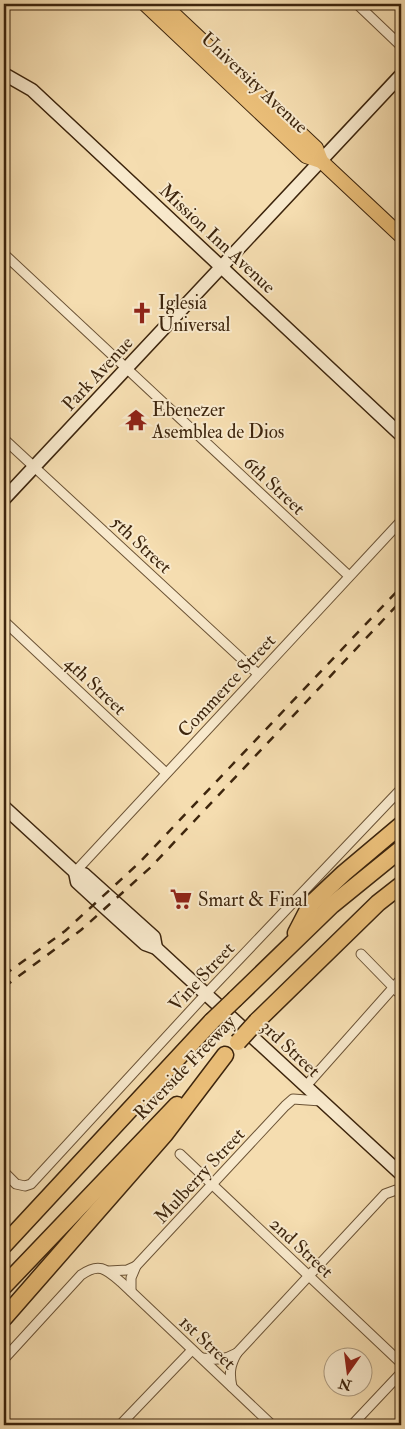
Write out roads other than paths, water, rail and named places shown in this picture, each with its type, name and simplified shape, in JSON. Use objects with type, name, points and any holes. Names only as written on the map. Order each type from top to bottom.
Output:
[{"type":"highway","points":[[291,944],[311,904],[401,825]]},
{"type":"highway","name":"Riverside Freeway","points":[[4,1245],[212,1021],[332,905],[401,849]]},
{"type":"highway","name":"Riverside Freeway","points":[[4,1286],[256,1021],[378,903],[401,885]]},
{"type":"highway","points":[[378,903],[401,894]]},
{"type":"highway","points":[[4,1318],[165,1134],[225,1055]]},
{"type":"main road","name":"University Avenue","points":[[156,6],[316,148],[321,161],[401,236]]},
{"type":"main road","name":"Mission Inn Avenue","points":[[4,74],[32,90],[401,435]]},
{"type":"main road","name":"Park Avenue","points":[[4,499],[401,75]]},
{"type":"main road","name":"3rd Street","points":[[4,807],[75,872],[77,882],[145,944],[156,948],[401,1174]]},
{"type":"street","points":[[357,4],[401,46]]},
{"type":"street","name":"6th Street","points":[[4,254],[349,576]]},
{"type":"street","name":"5th Street","points":[[4,438],[258,674]]},
{"type":"street","name":"Commerce Street","points":[[75,872],[401,521]]},
{"type":"street","name":"4th Street","points":[[4,621],[166,773]]},
{"type":"street","name":"Vine Street","points":[[6,1177],[16,1184],[24,1186],[31,1184],[205,995],[401,789]]},
{"type":"street","points":[[361,954],[401,995]]},
{"type":"street","points":[[306,1087],[401,979]]},
{"type":"street","name":"Mulberry Street","points":[[136,1266],[285,1106],[293,1099],[320,1101]]},
{"type":"street","name":"2nd Street","points":[[180,1154],[401,1363]]},
{"type":"street","points":[[232,1387],[229,1374],[231,1364],[237,1353],[385,1194],[396,1190],[401,1191]]},
{"type":"street","points":[[4,1359],[81,1275],[98,1267],[109,1271],[127,1270],[136,1266]]},
{"type":"street","points":[[131,1292],[131,1278],[136,1266]]},
{"type":"street","name":"1st Street","points":[[109,1271],[272,1425]]},
{"type":"street","points":[[120,1425],[192,1350]]},
{"type":"street","points":[[202,1358],[214,1360],[228,1358],[237,1353]]},
{"type":"street","points":[[352,1425],[401,1373]]},
{"type":"railway","points":[[4,975],[65,931],[139,863],[401,587]]},
{"type":"railway","points":[[4,987],[81,930],[151,867],[401,601]]},
{"type":"place","name":"Iglesia Universal","points":[[142,313]]},
{"type":"place","name":"Ebenezer Asemblea de Dios","points":[[136,420]]},
{"type":"place","name":"Smart & Final","points":[[181,899]]}]
